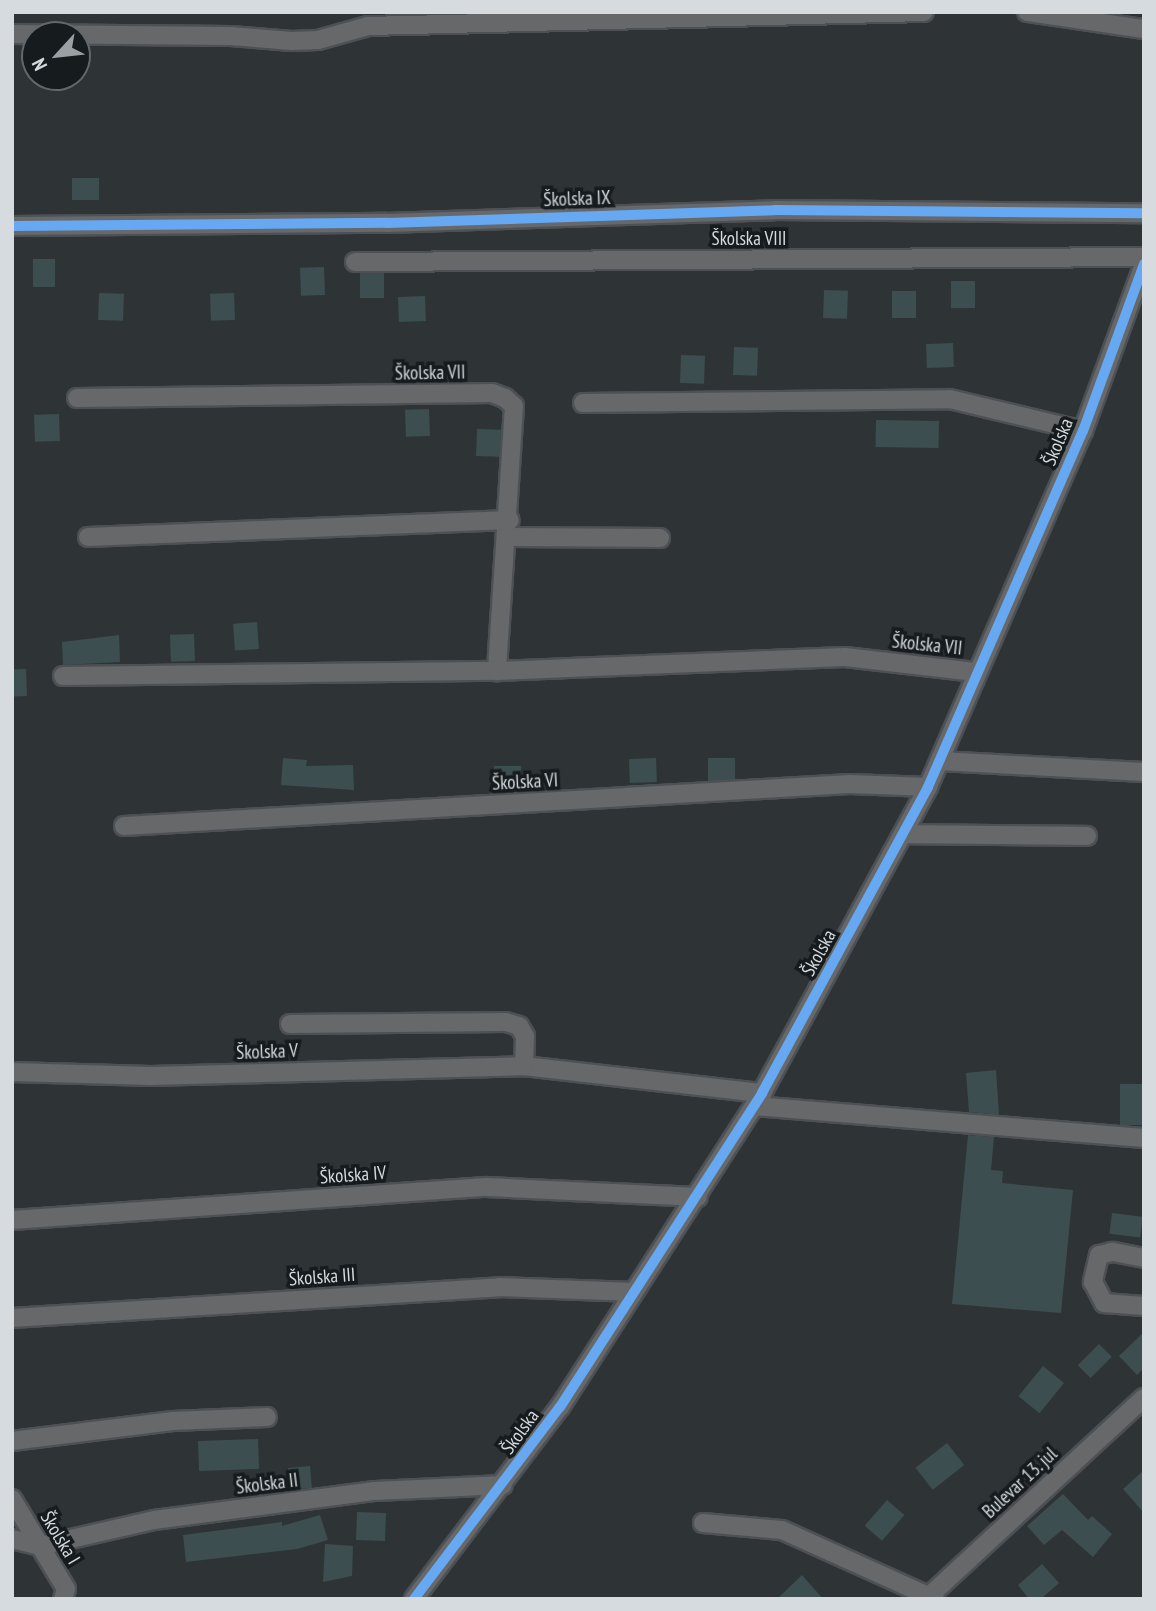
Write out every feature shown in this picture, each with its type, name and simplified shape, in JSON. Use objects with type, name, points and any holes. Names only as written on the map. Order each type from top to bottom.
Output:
[{"type":"street","points":[[12,34],[231,36],[292,41],[318,40],[368,26],[924,12]]},
{"type":"street","points":[[1027,12],[1144,29]]},
{"type":"street","name":"Školska IX","points":[[12,226],[387,223],[775,209],[1144,213]]},
{"type":"street","name":"Školska VIII","points":[[355,262],[1144,257]]},
{"type":"street","name":"Školska","points":[[414,1599],[503,1485],[698,1197],[759,1100],[940,761],[975,672],[1083,431],[1144,264]]},
{"type":"street","name":"Školska VII","points":[[78,398],[492,393],[514,405],[509,529],[497,671]]},
{"type":"street","points":[[583,403],[950,399],[1083,431]]},
{"type":"street","points":[[88,537],[509,529],[660,538]]},
{"type":"street","name":"Školska VII","points":[[64,676],[497,671],[845,657],[975,672]]},
{"type":"street","points":[[940,761],[1144,772]]},
{"type":"street","name":"Školska VI","points":[[124,826],[850,784],[928,787]]},
{"type":"street","points":[[903,834],[1087,836]]},
{"type":"street","name":"Školska V","points":[[290,1024],[506,1022],[519,1026],[525,1036],[524,1066]]},
{"type":"street","name":"Školska V","points":[[12,1072],[151,1076],[524,1066],[759,1100],[1144,1138]]},
{"type":"street","name":"Školska IV","points":[[12,1220],[486,1187],[698,1197]]},
{"type":"street","points":[[1144,1258],[1112,1252],[1099,1255],[1093,1282],[1104,1303],[1144,1306]]},
{"type":"street","name":"Školska III","points":[[12,1318],[500,1287],[634,1292]]},
{"type":"street","name":"Bulevar 13. jul","points":[[926,1598],[1144,1398]]},
{"type":"street","points":[[12,1441],[173,1421],[267,1417]]},
{"type":"street","name":"Školska II","points":[[40,1546],[154,1520],[264,1505],[375,1491],[503,1485]]},
{"type":"street","name":"Školska I","points":[[12,1499],[66,1589],[63,1599]]},
{"type":"street","points":[[703,1523],[782,1530],[926,1598],[935,1599]]},
{"type":"street","points":[[12,1539],[40,1546]]},
{"type":"building","points":[[72,178],[99,178],[99,200],[72,200]]},
{"type":"building","points":[[33,259],[55,259],[55,287],[33,287]]},
{"type":"building","points":[[324,267],[325,295],[301,296],[300,268]]},
{"type":"building","points":[[360,273],[384,273],[384,298],[360,298]]},
{"type":"building","points":[[951,281],[975,281],[975,308],[951,308]]},
{"type":"building","points":[[824,290],[848,291],[847,319],[823,318]]},
{"type":"building","points":[[892,291],[916,291],[916,318],[892,318]]},
{"type":"building","points":[[99,293],[124,294],[123,321],[98,320]]},
{"type":"building","points":[[234,293],[235,320],[211,321],[210,294]]},
{"type":"building","points":[[425,296],[426,321],[399,322],[398,297]]},
{"type":"building","points":[[953,343],[954,367],[927,368],[926,344]]},
{"type":"building","points":[[734,347],[758,348],[757,376],[733,375]]},
{"type":"building","points":[[681,355],[705,356],[704,384],[680,383]]},
{"type":"building","points":[[429,409],[430,436],[406,437],[405,410]]},
{"type":"building","points":[[59,414],[60,441],[35,442],[34,415]]},
{"type":"building","points":[[876,420],[939,421],[939,448],[876,447]]},
{"type":"building","points":[[477,429],[501,430],[500,457],[476,456]]},
{"type":"building","points":[[257,622],[259,649],[235,651],[233,624]]},
{"type":"building","points":[[194,634],[195,661],[171,662],[170,635]]},
{"type":"building","points":[[119,635],[120,662],[63,665],[62,642]]},
{"type":"building","points":[[12,669],[26,669],[27,696],[13,696]]},
{"type":"building","points":[[283,758],[307,760],[306,766],[353,765],[354,790],[281,785]]},
{"type":"building","points":[[656,758],[657,782],[630,783],[629,759]]},
{"type":"building","points":[[708,758],[735,758],[735,781],[708,781]]},
{"type":"building","points":[[494,766],[521,766],[521,791],[494,791]]},
{"type":"building","points":[[996,1070],[999,1115],[969,1112],[966,1073]]},
{"type":"building","points":[[1120,1084],[1144,1084],[1144,1125],[1120,1125]]},
{"type":"building","points":[[968,1135],[994,1137],[991,1170],[1003,1171],[1002,1183],[1073,1190],[1061,1313],[952,1304]]},
{"type":"building","points":[[1112,1213],[1143,1217],[1140,1238],[1109,1234]]},
{"type":"building","points":[[1144,1332],[1144,1368],[1137,1375],[1119,1356]]},
{"type":"building","points":[[1099,1344],[1112,1357],[1091,1378],[1078,1365]]},
{"type":"building","points":[[1043,1366],[1064,1383],[1039,1413],[1018,1396]]},
{"type":"building","points":[[258,1439],[259,1469],[199,1471],[198,1441]]},
{"type":"building","points":[[947,1443],[964,1465],[933,1490],[915,1468]]},
{"type":"building","points":[[310,1466],[312,1488],[290,1490],[288,1468]]},
{"type":"building","points":[[1144,1470],[1144,1513],[1123,1489]]},
{"type":"building","points":[[1063,1494],[1088,1520],[1092,1516],[1112,1534],[1093,1557],[1062,1530],[1044,1545],[1027,1526]]},
{"type":"building","points":[[887,1500],[904,1515],[882,1541],[865,1526]]},
{"type":"building","points":[[357,1512],[386,1513],[385,1541],[356,1540]]},
{"type":"building","points":[[320,1515],[328,1540],[297,1549],[186,1562],[183,1535],[282,1522],[282,1526]]},
{"type":"building","points":[[325,1544],[353,1546],[352,1576],[323,1582]]},
{"type":"building","points":[[1042,1564],[1059,1583],[1041,1599],[1029,1599],[1018,1585]]},
{"type":"building","points":[[802,1575],[823,1599],[777,1599]]},
{"type":"cycle path","points":[[12,226],[387,223],[775,210],[1144,213]]},
{"type":"cycle path","points":[[414,1599],[560,1407],[762,1093],[928,787],[1083,431],[1144,264]]}]
